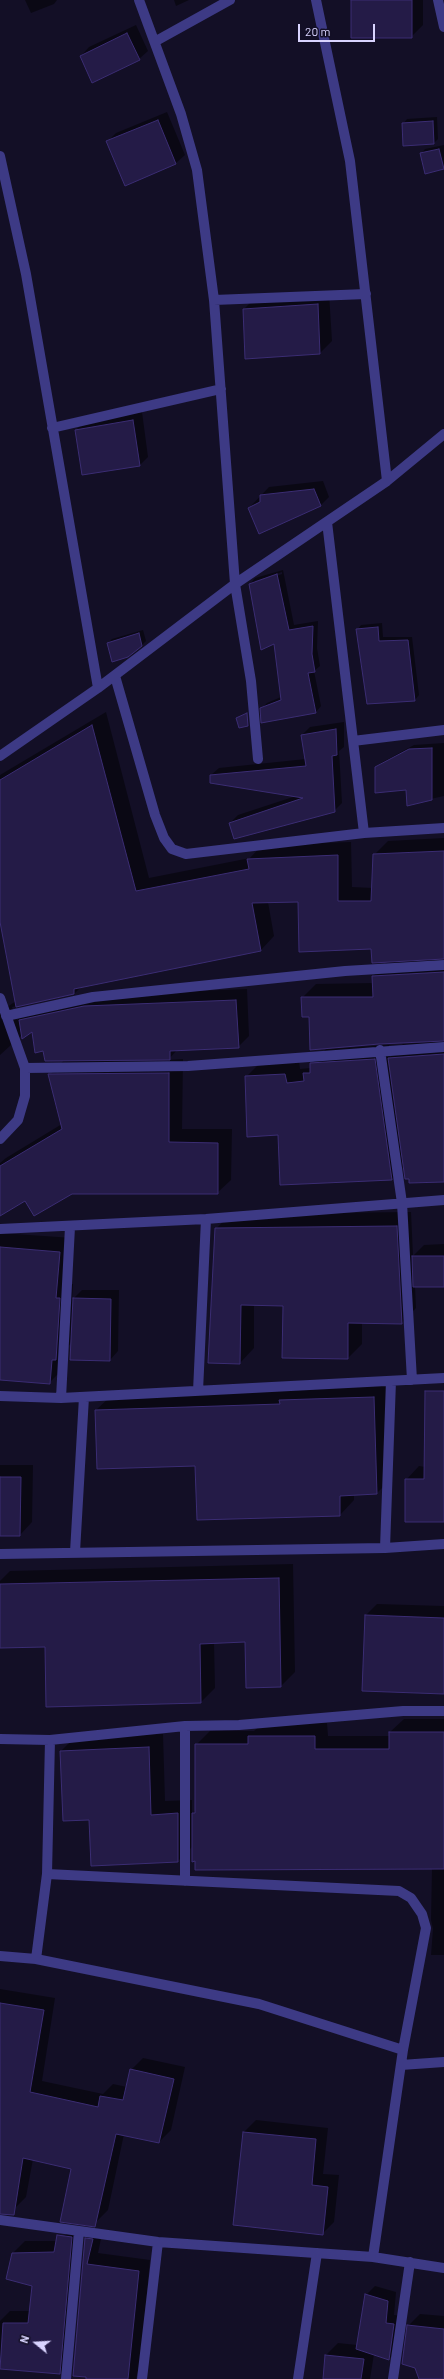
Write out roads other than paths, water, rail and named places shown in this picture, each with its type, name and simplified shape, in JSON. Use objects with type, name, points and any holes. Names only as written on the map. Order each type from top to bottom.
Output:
[{"type":"street","points":[[139,0],[156,41],[181,114],[197,170],[214,300],[235,584],[251,681],[258,759]]},
{"type":"street","points":[[156,41],[230,0]]},
{"type":"street","points":[[316,0],[350,161],[388,481]]},
{"type":"street","points":[[438,0],[444,27]]},
{"type":"street","points":[[0,156],[26,274],[98,688]]},
{"type":"street","points":[[214,300],[366,294]]},
{"type":"street","points":[[52,428],[221,389]]},
{"type":"street","points":[[0,756],[98,688],[235,584],[388,481],[444,434]]},
{"type":"street","points":[[327,522],[364,833]]},
{"type":"street","points":[[114,676],[155,815],[172,849],[186,854],[364,833],[444,828]]},
{"type":"street","points":[[353,741],[444,730]]},
{"type":"street","points":[[6,1016],[94,997],[345,971],[444,965]]},
{"type":"street","points":[[0,998],[25,1068],[24,1096],[18,1120],[0,1139]]},
{"type":"street","points":[[25,1068],[188,1066],[444,1046]]},
{"type":"street","points":[[380,1050],[402,1203],[412,1380]]},
{"type":"street","points":[[0,1229],[70,1227],[206,1219],[444,1200]]},
{"type":"street","points":[[198,1391],[206,1219]]},
{"type":"street","points":[[61,1398],[70,1227]]},
{"type":"street","points":[[0,1396],[61,1398],[444,1378]]},
{"type":"street","points":[[385,1548],[390,1381]]},
{"type":"street","points":[[75,1552],[84,1397]]},
{"type":"street","points":[[0,1554],[385,1548],[444,1544]]},
{"type":"street","points":[[0,1739],[50,1740],[185,1726],[239,1726],[403,1711],[444,1711]]},
{"type":"street","points":[[185,1726],[185,1882]]},
{"type":"street","points":[[36,1959],[47,1874],[50,1740]]},
{"type":"street","points":[[47,1874],[185,1882],[399,1891],[411,1898],[422,1914],[426,1928],[403,2050],[373,2257]]},
{"type":"street","points":[[0,1956],[36,1959],[259,2004],[403,2050]]},
{"type":"street","points":[[401,2065],[444,2062]]},
{"type":"street","points":[[0,2220],[158,2242],[373,2257],[444,2268]]},
{"type":"street","points":[[66,2379],[79,2232]]},
{"type":"street","points":[[142,2379],[158,2242]]},
{"type":"street","points":[[298,2379],[317,2253]]},
{"type":"street","points":[[393,2379],[410,2262]]}]
